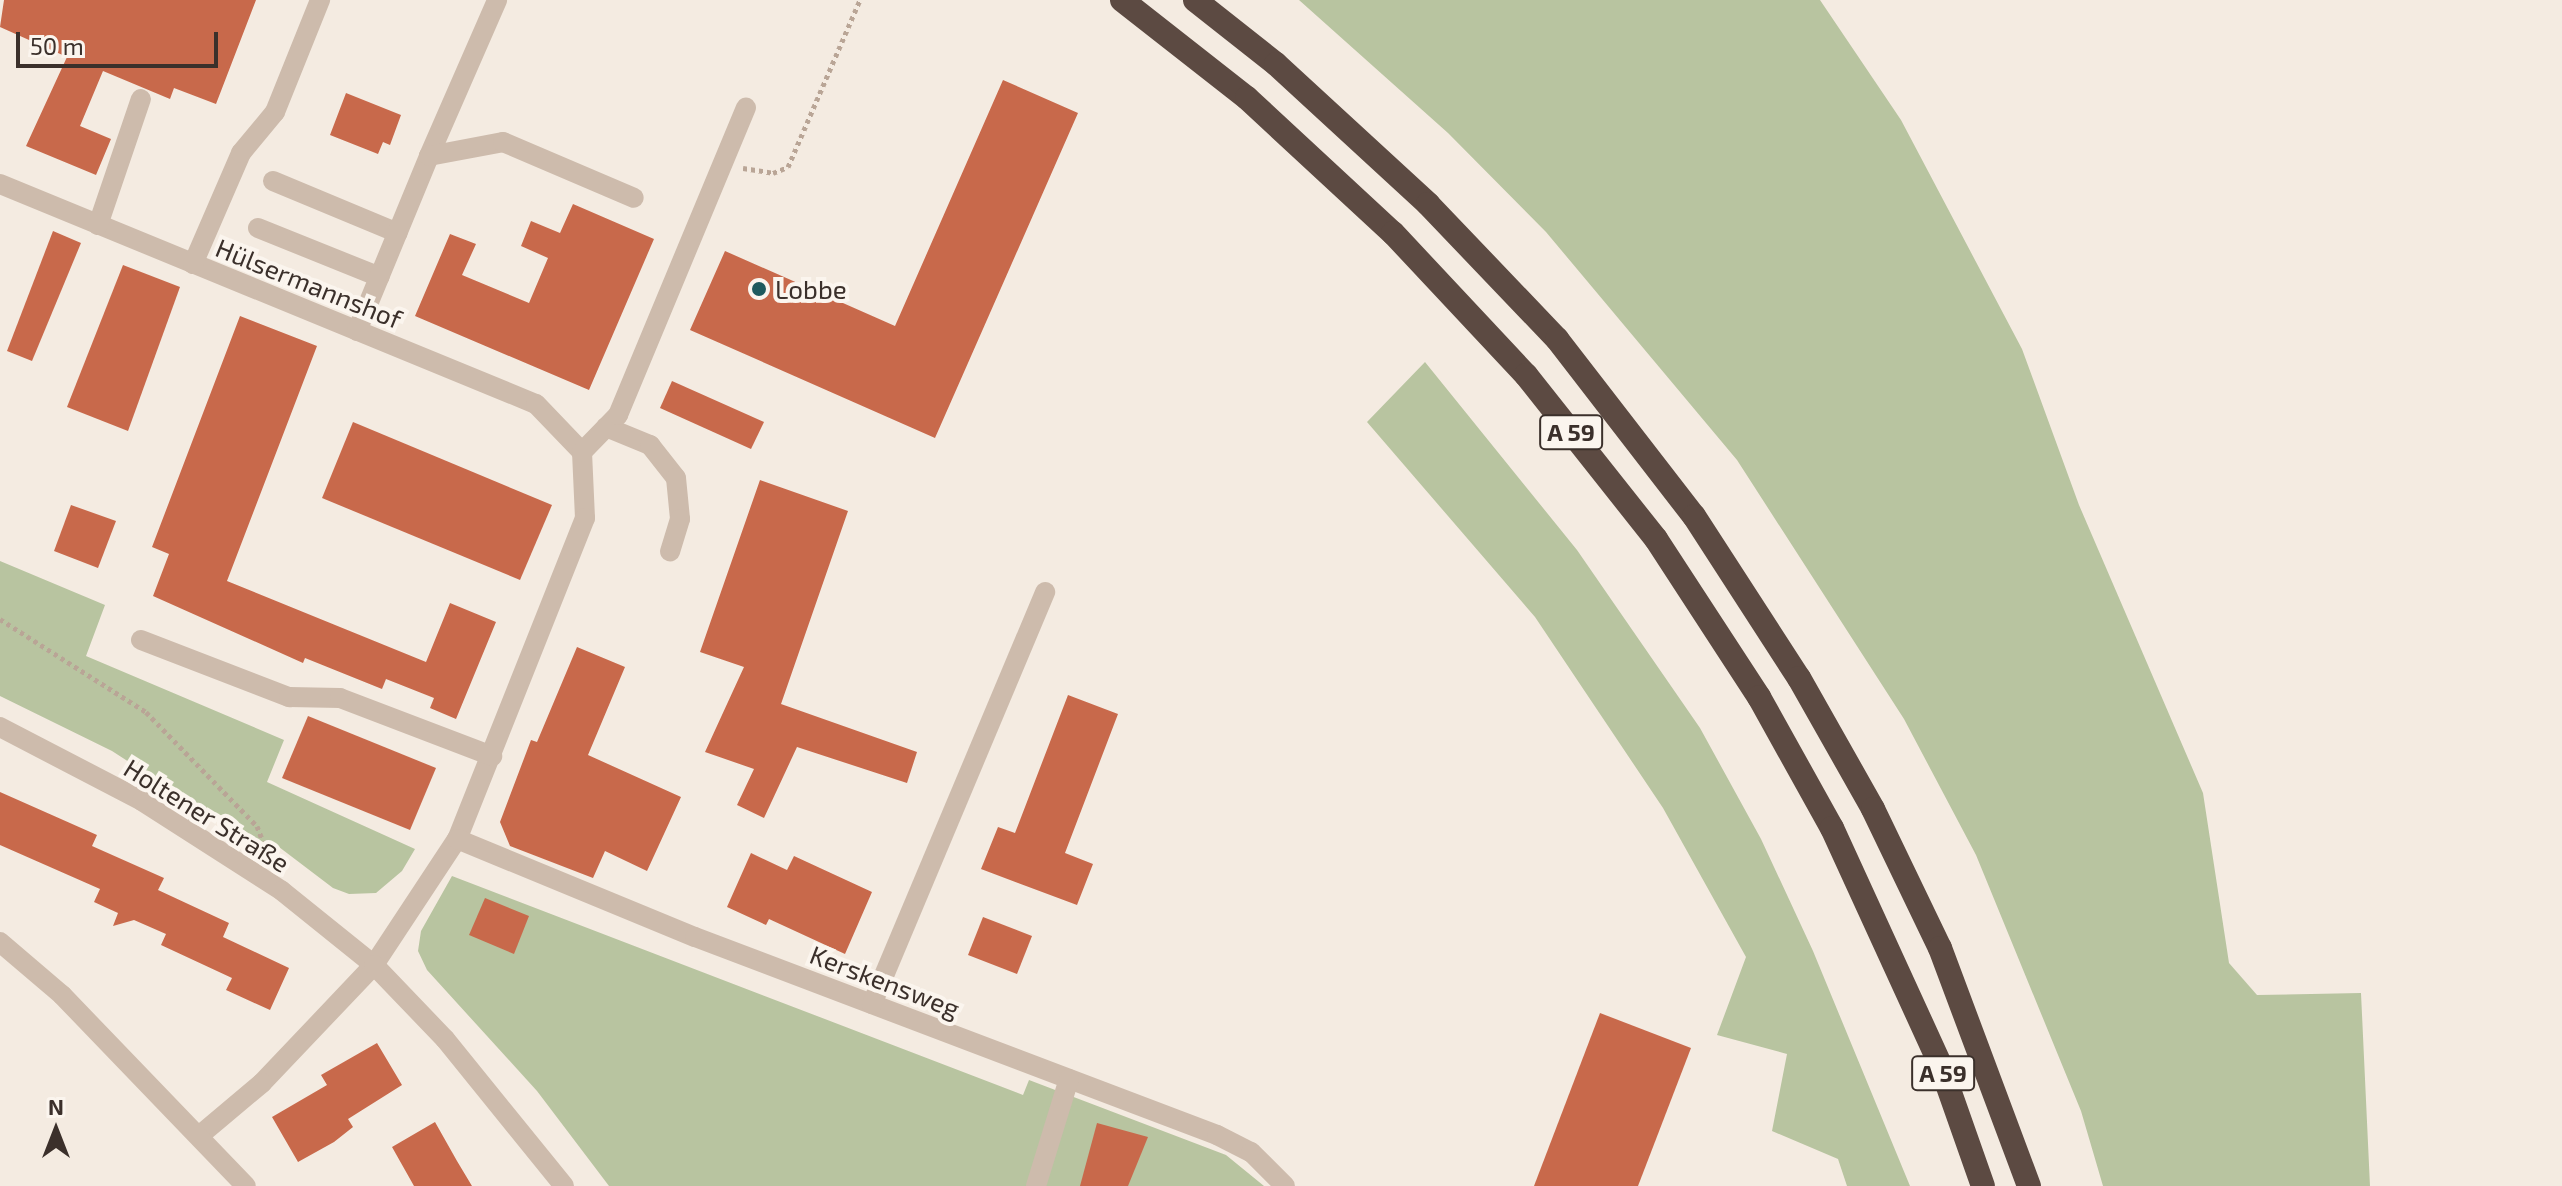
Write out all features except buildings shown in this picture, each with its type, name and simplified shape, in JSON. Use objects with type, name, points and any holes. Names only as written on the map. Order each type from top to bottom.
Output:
[{"type":"highway","name":"A 59","points":[[1122,0],[1247,98],[1393,233],[1526,375],[1656,539],[1759,697],[1832,828],[1940,1064],[1983,1186]]},
{"type":"highway","name":"A 59","points":[[1195,0],[1276,64],[1428,204],[1557,339],[1694,516],[1799,678],[1873,809],[1952,977],[2029,1186]]},
{"type":"street","points":[[193,264],[241,153],[275,112],[320,0]]},
{"type":"street","points":[[357,331],[497,0]]},
{"type":"street","points":[[98,225],[141,99]]},
{"type":"street","points":[[200,1135],[262,1083],[374,965],[457,839],[585,518],[582,452],[618,415],[746,108]]},
{"type":"street","points":[[429,156],[503,142],[634,198]]},
{"type":"street","points":[[273,181],[398,233]]},
{"type":"street","name":"Hülsermannshof","points":[[0,184],[536,404],[582,452]]},
{"type":"street","points":[[258,228],[380,277]]},
{"type":"street","points":[[606,427],[650,445],[676,478],[680,519],[670,551]]},
{"type":"street","points":[[872,1004],[1045,592]]},
{"type":"street","points":[[141,640],[289,697],[340,698],[492,756]]},
{"type":"street","name":"Holtener Straße","points":[[0,727],[142,801],[282,891],[374,965],[455,1051],[564,1186]]},
{"type":"street","name":"Kerskensweg","points":[[457,839],[872,1004],[1217,1135],[1251,1152],[1285,1186]]},
{"type":"street","points":[[0,942],[62,995],[246,1186]]},
{"type":"street","points":[[1036,1186],[1069,1079]]},
{"type":"path","points":[[724,160],[755,173],[788,167],[860,0]]},
{"type":"path","points":[[0,619],[146,712],[257,826],[282,891]]},
{"type":"green space","points":[[1299,0],[1820,0],[1901,120],[2022,349],[2079,505],[2203,793],[2229,963],[2257,995],[2361,993],[2370,1186],[2103,1186],[2081,1111],[1976,855],[1904,719],[1737,460],[1546,232],[1448,133]]},
{"type":"green space","points":[[1425,362],[1577,550],[1700,728],[1761,839],[1813,951],[1910,1186],[1847,1186],[1838,1159],[1772,1131],[1787,1054],[1717,1035],[1746,957],[1663,808],[1535,617],[1367,422]]},
{"type":"green space","points":[[0,561],[105,605],[86,656],[284,740],[267,782],[415,849],[402,871],[376,893],[349,894],[333,888],[279,847],[270,853],[112,751],[0,696]]},
{"type":"green space","points":[[452,876],[1023,1095],[1029,1080],[1226,1155],[1264,1186],[609,1186],[537,1091],[427,970],[418,951],[421,931]]},
{"type":"place","name":"Lobbe","points":[[759,289]]}]
